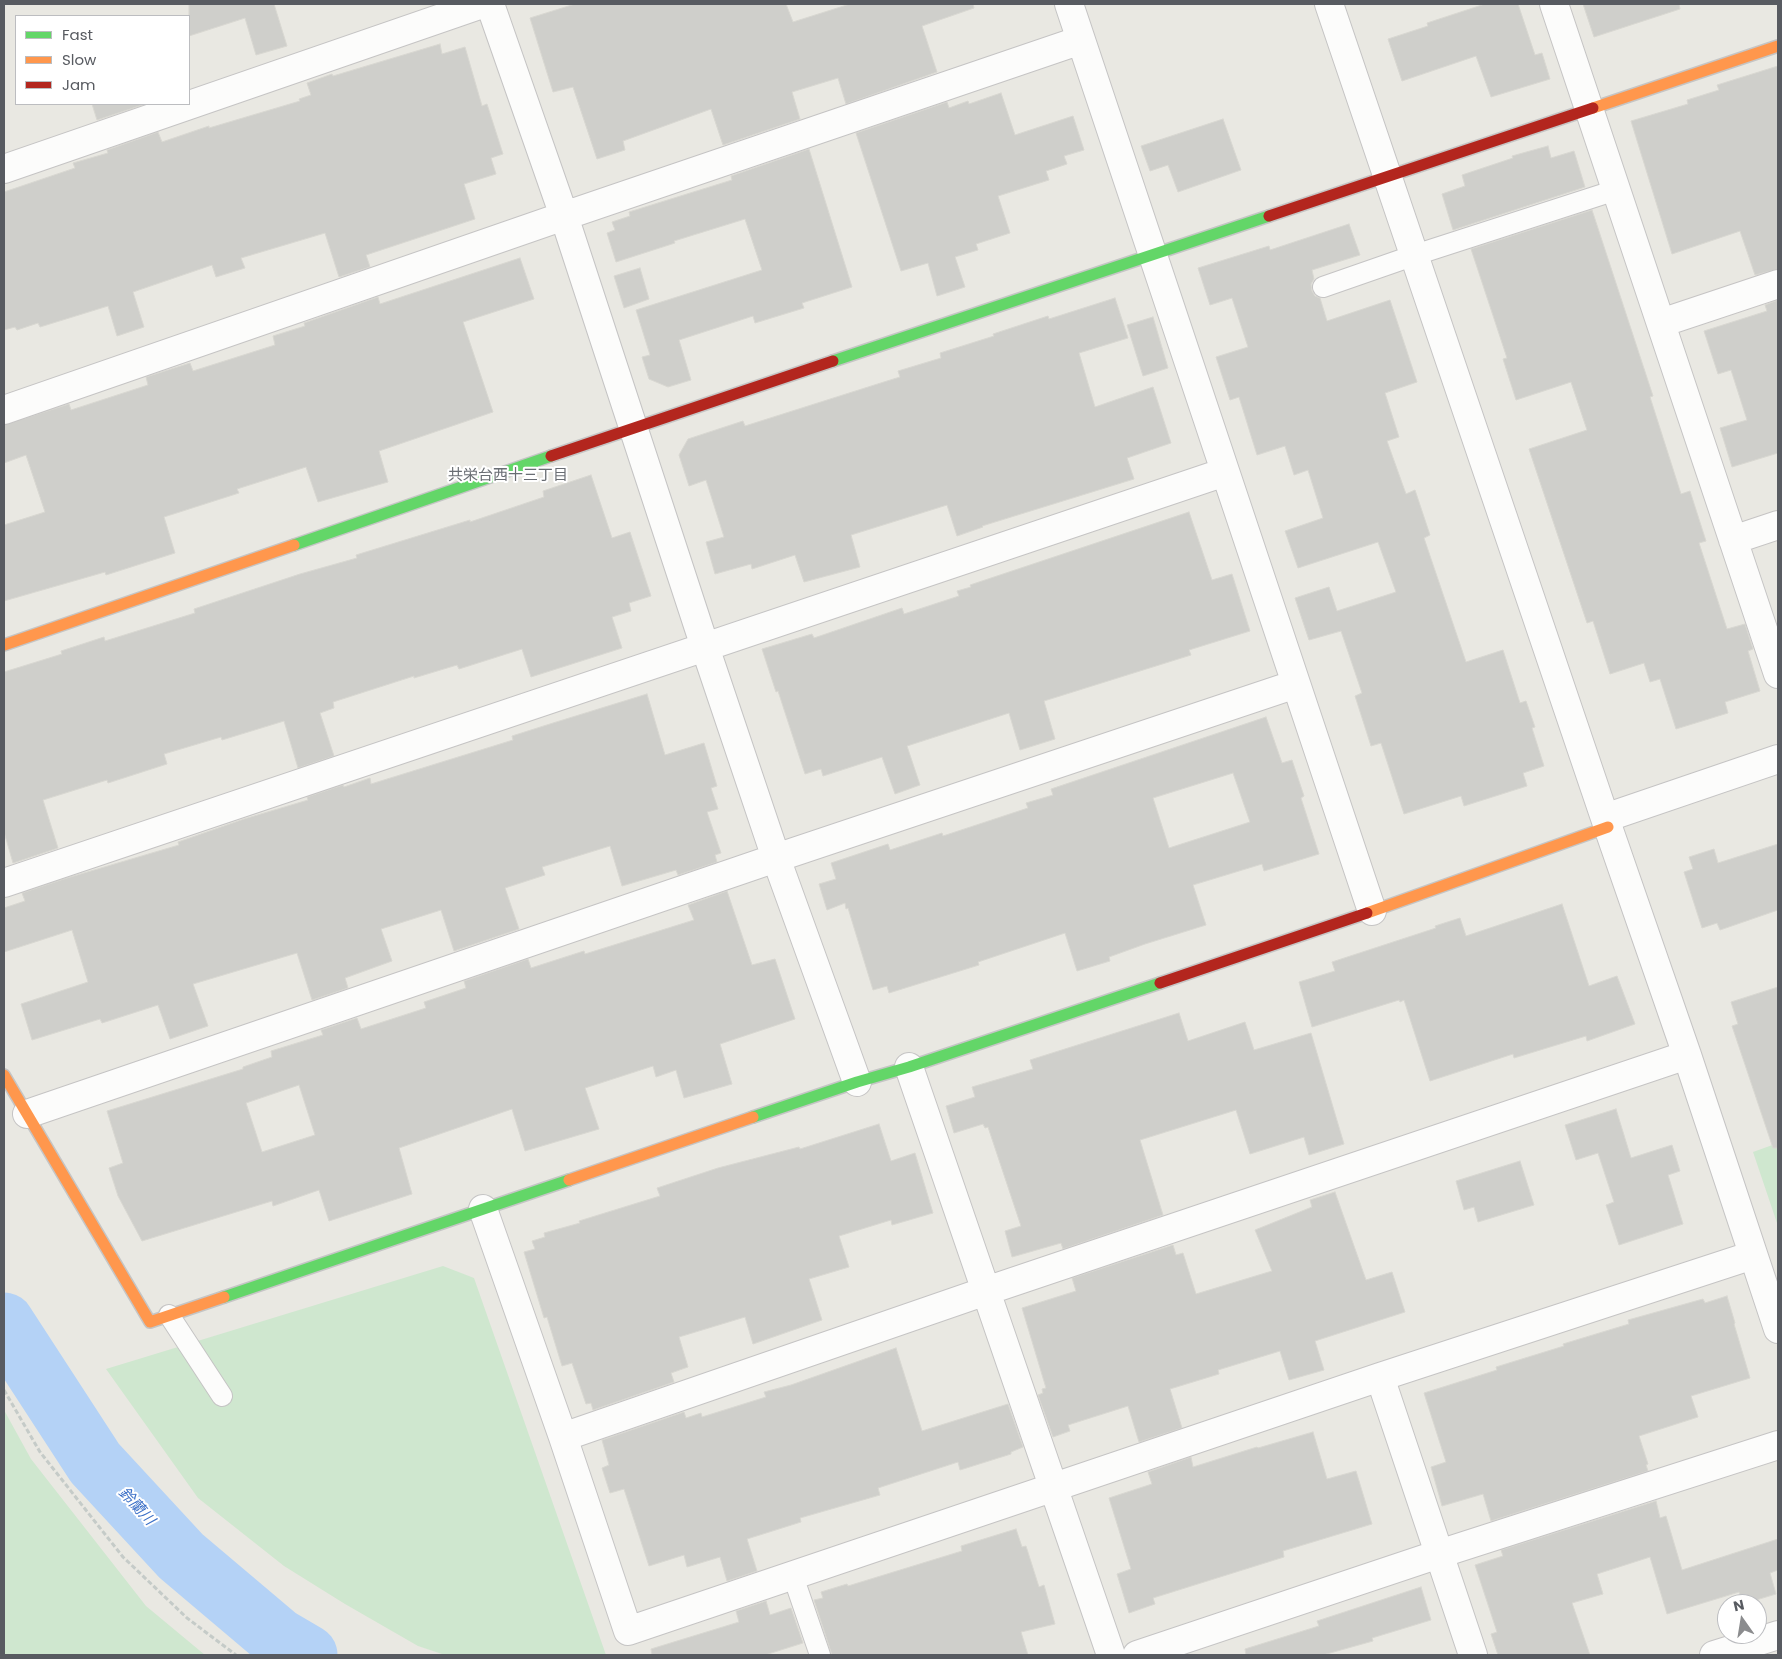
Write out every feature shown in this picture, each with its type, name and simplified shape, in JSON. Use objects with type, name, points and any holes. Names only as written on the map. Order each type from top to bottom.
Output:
[{"type":"street","points":[[190,105],[482,4]]},
{"type":"street","points":[[490,4],[564,216],[632,428],[776,858],[857,1082]]},
{"type":"street","points":[[1069,4],[1372,911]]},
{"type":"street","points":[[1330,4],[1687,1055],[1778,1329]]},
{"type":"street","points":[[1554,4],[1778,674]]},
{"type":"street","points":[[4,410],[564,216],[1081,40]]},
{"type":"street","points":[[4,645],[632,428],[1778,46]]},
{"type":"street","points":[[4,169],[189,105]]},
{"type":"street","points":[[1661,323],[1778,284]]},
{"type":"street","points":[[4,883],[1225,472]]},
{"type":"street","points":[[1733,540],[1778,525]]},
{"type":"street","points":[[27,1114],[776,858],[1296,684]]},
{"type":"street","points":[[4,1075],[150,1322],[857,1082],[909,1067],[1372,911],[1778,759]]},
{"type":"street","points":[[563,1437],[986,1291],[1687,1055]]},
{"type":"street","points":[[909,1067],[1112,1655]]},
{"type":"street","points":[[483,1209],[563,1437],[628,1631],[1380,1378],[1753,1255]]},
{"type":"street","points":[[1380,1378],[1473,1655]]},
{"type":"street","points":[[1137,1655],[1439,1554],[1778,1445]]},
{"type":"street","points":[[1714,1655],[1778,1634]]},
{"type":"lane","points":[[1324,287],[1415,255],[1616,190]]},
{"type":"lane","points":[[169,1315],[222,1396]]},
{"type":"lane","points":[[793,1576],[820,1655]]},
{"type":"path","points":[[4,1390],[40,1452],[123,1557],[187,1618],[236,1655]]},
{"type":"green space","points":[[1778,1143],[1778,1226],[1753,1152]]},
{"type":"green space","points":[[443,1266],[474,1278],[606,1655],[445,1655],[418,1646],[284,1566],[198,1498],[106,1369]]},
{"type":"green space","points":[[4,1410],[31,1459],[146,1606],[205,1655],[4,1655]]},
{"type":"building","points":[[189,4],[274,4],[287,46],[256,55],[245,18],[190,36]]},
{"type":"building","points":[[575,4],[786,4],[793,22],[850,4],[973,4],[974,8],[922,26],[937,72],[846,104],[838,78],[792,92],[800,119],[723,145],[711,109],[623,141],[625,150],[597,159],[573,87],[553,92],[530,18]]},
{"type":"building","points":[[1485,4],[1518,4],[1535,55],[1542,53],[1550,79],[1491,97],[1476,56],[1402,81],[1388,39],[1428,26],[1427,23]]},
{"type":"building","points":[[1583,4],[1679,4],[1680,9],[1594,37]]},
{"type":"building","points":[[440,44],[442,54],[465,47],[482,106],[487,104],[503,154],[491,158],[496,174],[464,184],[475,219],[366,255],[370,267],[339,277],[325,233],[241,258],[245,268],[216,277],[212,265],[133,292],[144,327],[117,336],[108,306],[40,327],[38,323],[17,330],[15,327],[4,330],[4,192],[75,168],[73,163],[108,153],[107,150],[158,132],[162,142],[209,126],[209,128],[300,101],[299,99],[311,95],[307,83],[332,74],[333,76]]},
{"type":"building","points":[[1778,66],[1778,269],[1755,275],[1740,231],[1672,254],[1631,121],[1688,104],[1687,100],[1719,90],[1717,85]]},
{"type":"building","points":[[1001,93],[1015,135],[1073,116],[1084,150],[1064,156],[1067,164],[1046,171],[1049,180],[998,196],[1010,233],[976,244],[978,250],[955,257],[965,287],[937,296],[928,263],[901,271],[856,133],[947,102],[949,108],[968,101],[969,104]]},
{"type":"building","points":[[92,105],[142,105],[97,120]]},
{"type":"building","points":[[1223,119],[1241,170],[1178,192],[1168,165],[1150,171],[1141,146]]},
{"type":"building","points":[[1548,146],[1551,158],[1574,151],[1585,187],[1453,230],[1442,194],[1465,186],[1462,175],[1513,158],[1512,156]]},
{"type":"building","points":[[809,149],[852,287],[802,303],[804,308],[755,323],[753,316],[679,340],[691,380],[668,387],[649,379],[642,357],[650,355],[636,310],[762,270],[745,219],[674,241],[675,243],[616,262],[607,233],[615,230],[612,222],[630,216],[629,212],[732,180],[731,176]]},
{"type":"building","points":[[1592,210],[1653,396],[1650,397],[1681,494],[1690,491],[1706,541],[1699,543],[1727,629],[1745,624],[1753,649],[1748,651],[1760,691],[1725,702],[1728,713],[1676,729],[1660,679],[1650,682],[1644,663],[1610,674],[1593,621],[1587,623],[1529,449],[1587,430],[1571,382],[1516,400],[1503,359],[1507,358],[1471,249]]},
{"type":"building","points":[[1349,224],[1360,255],[1312,270],[1314,279],[1311,284],[1312,291],[1315,296],[1320,298],[1327,321],[1390,300],[1417,382],[1385,393],[1399,437],[1387,441],[1406,494],[1415,490],[1430,535],[1424,538],[1466,662],[1503,650],[1520,703],[1526,701],[1535,727],[1532,728],[1544,766],[1523,773],[1527,786],[1464,806],[1461,796],[1404,814],[1381,743],[1371,746],[1355,696],[1362,693],[1341,631],[1309,640],[1295,598],[1329,587],[1337,611],[1396,592],[1378,542],[1298,568],[1285,531],[1323,518],[1308,470],[1294,475],[1285,446],[1257,455],[1239,397],[1230,400],[1216,357],[1248,347],[1232,298],[1210,305],[1198,268],[1269,246],[1270,250]]},
{"type":"building","points":[[520,258],[534,299],[463,322],[493,412],[379,451],[388,482],[318,502],[306,467],[237,489],[239,493],[164,517],[175,553],[106,575],[105,572],[4,601],[4,525],[45,512],[26,455],[4,463],[4,425],[69,404],[71,410],[148,385],[146,377],[190,363],[193,371],[275,345],[273,336],[305,326],[304,323],[378,297],[380,304]]},
{"type":"building","points":[[640,268],[649,299],[624,308],[614,276]]},
{"type":"building","points":[[1115,298],[1128,338],[1079,353],[1095,407],[1153,387],[1171,443],[1127,458],[1134,479],[982,526],[957,536],[947,505],[851,535],[860,567],[804,582],[795,555],[752,569],[751,564],[715,574],[706,542],[724,537],[706,480],[689,486],[679,455],[688,439],[743,421],[745,426],[900,377],[898,371],[941,358],[940,353],[1048,316],[1049,319]]},
{"type":"building","points":[[1778,300],[1778,453],[1732,467],[1720,428],[1747,420],[1731,370],[1718,374],[1704,331],[1767,311],[1765,305]]},
{"type":"building","points":[[1153,317],[1168,368],[1143,376],[1127,325]]},
{"type":"building","points":[[591,475],[612,538],[630,532],[651,596],[629,603],[631,611],[612,617],[622,648],[531,677],[522,649],[459,669],[457,665],[414,678],[414,676],[333,702],[334,708],[320,713],[334,756],[298,768],[284,721],[222,740],[221,737],[164,754],[167,764],[108,783],[107,780],[43,800],[58,848],[13,863],[4,832],[4,672],[62,654],[61,651],[104,637],[105,641],[195,613],[194,609],[300,574],[357,558],[356,555],[470,520],[470,522],[544,497],[543,491]]},
{"type":"building","points":[[1189,512],[1212,580],[1232,574],[1250,631],[1189,650],[1191,655],[1044,701],[1055,739],[1020,750],[1009,713],[907,746],[920,785],[895,794],[882,757],[823,776],[821,769],[805,774],[762,649],[812,634],[814,638],[902,608],[904,614],[959,596],[957,591],[971,587],[970,585]]},
{"type":"building","points":[[647,694],[665,755],[704,743],[717,786],[711,788],[718,809],[707,812],[721,853],[715,855],[717,862],[678,875],[676,870],[622,886],[610,846],[542,867],[545,875],[505,888],[519,929],[454,951],[441,910],[381,929],[392,961],[345,978],[348,988],[312,1000],[297,953],[193,984],[208,1026],[170,1039],[158,1005],[102,1023],[100,1019],[32,1040],[21,1004],[88,982],[72,930],[4,952],[4,908],[25,901],[22,893],[179,845],[178,842],[244,819],[308,800],[307,797],[343,785],[344,787],[370,778],[371,784],[513,740],[512,736]]},
{"type":"building","points":[[1266,717],[1282,763],[1292,760],[1304,796],[1301,798],[1319,854],[1264,871],[1262,864],[1193,885],[1206,925],[1109,957],[1110,961],[1077,971],[1065,933],[978,962],[979,965],[889,993],[887,986],[873,990],[848,908],[846,909],[845,903],[827,910],[819,884],[836,879],[831,863],[888,844],[890,850],[942,833],[943,836],[1028,808],[1026,803],[1053,795],[1051,789]],"holes":[[[1233,773],[1250,822],[1169,848],[1153,798]]]},
{"type":"building","points":[[1778,844],[1778,910],[1720,930],[1717,923],[1702,928],[1684,872],[1693,869],[1689,857],[1714,849],[1718,863]]},
{"type":"building","points":[[727,891],[752,965],[775,959],[795,1019],[720,1044],[732,1084],[684,1098],[676,1070],[656,1077],[653,1066],[585,1088],[599,1129],[525,1151],[512,1109],[399,1148],[412,1194],[329,1221],[319,1190],[273,1206],[272,1201],[142,1241],[118,1196],[109,1168],[123,1163],[107,1111],[243,1069],[243,1067],[272,1057],[271,1051],[323,1035],[321,1030],[357,1018],[361,1029],[426,1008],[424,1002],[466,988],[464,981],[528,959],[531,968],[584,951],[585,954],[694,920],[688,905]],"holes":[[[299,1085],[315,1135],[262,1152],[246,1103]]]},
{"type":"building","points":[[1562,904],[1589,986],[1617,976],[1635,1024],[1587,1041],[1586,1036],[1514,1058],[1513,1054],[1430,1081],[1404,1000],[1312,1027],[1299,982],[1335,971],[1332,962],[1436,928],[1435,926],[1460,918],[1466,936]]},
{"type":"building","points":[[1778,987],[1778,1148],[1773,1148],[1732,1026],[1738,1024],[1731,1002]]},
{"type":"building","points":[[1179,1013],[1188,1041],[1245,1022],[1254,1050],[1311,1033],[1344,1144],[1309,1155],[1304,1137],[1250,1154],[1236,1110],[1140,1140],[1163,1215],[1063,1249],[1061,1243],[1012,1257],[1005,1231],[1021,1226],[988,1127],[985,1128],[983,1124],[954,1133],[946,1106],[975,1097],[972,1087],[1033,1069],[1030,1060]]},
{"type":"building","points":[[1616,1109],[1631,1158],[1672,1145],[1680,1171],[1668,1175],[1683,1224],[1619,1245],[1606,1205],[1614,1202],[1598,1153],[1576,1160],[1565,1125]]},
{"type":"building","points":[[879,1124],[891,1161],[915,1153],[933,1213],[892,1225],[891,1220],[839,1236],[849,1267],[809,1279],[822,1320],[753,1344],[745,1317],[679,1337],[688,1367],[671,1373],[674,1382],[593,1410],[591,1403],[586,1404],[572,1363],[562,1366],[547,1317],[544,1318],[524,1252],[535,1249],[532,1241],[545,1237],[544,1233],[660,1196],[657,1188],[718,1168],[799,1147],[800,1149]]},
{"type":"building","points":[[1520,1161],[1534,1205],[1478,1222],[1474,1207],[1464,1210],[1456,1181]]},
{"type":"building","points":[[1335,1192],[1366,1280],[1392,1272],[1405,1312],[1315,1341],[1324,1370],[1289,1380],[1280,1351],[1218,1370],[1219,1374],[1170,1389],[1182,1428],[1139,1442],[1128,1406],[1068,1425],[1070,1431],[1053,1437],[1038,1395],[1043,1393],[1042,1389],[1046,1388],[1022,1308],[1076,1291],[1072,1278],[1173,1245],[1176,1255],[1183,1253],[1196,1294],[1272,1271],[1255,1230],[1312,1207],[1310,1200]]},
{"type":"building","points":[[1727,1296],[1750,1378],[1691,1396],[1698,1417],[1639,1436],[1648,1464],[1646,1465],[1648,1471],[1491,1521],[1483,1494],[1442,1506],[1431,1467],[1446,1462],[1424,1393],[1497,1370],[1496,1367],[1564,1346],[1563,1344],[1629,1324],[1628,1320],[1703,1299],[1705,1303]]},
{"type":"building","points":[[896,1348],[922,1431],[1008,1404],[1023,1447],[1011,1452],[1011,1454],[960,1470],[958,1462],[878,1488],[880,1495],[800,1518],[801,1522],[747,1539],[757,1571],[727,1581],[720,1557],[687,1567],[684,1555],[649,1566],[624,1489],[610,1493],[602,1468],[609,1465],[602,1440],[684,1412],[686,1418],[701,1413],[702,1417],[766,1397],[764,1392],[791,1385]]},
{"type":"building","points":[[1313,1432],[1327,1479],[1356,1471],[1372,1524],[1283,1551],[1284,1557],[1153,1598],[1155,1604],[1129,1613],[1117,1574],[1131,1569],[1109,1498],[1152,1484],[1148,1472],[1191,1457],[1193,1467]]},
{"type":"building","points":[[1656,1501],[1660,1518],[1666,1516],[1682,1570],[1778,1539],[1778,1570],[1770,1573],[1776,1594],[1767,1597],[1767,1594],[1740,1594],[1739,1592],[1717,1594],[1717,1599],[1667,1614],[1650,1557],[1597,1574],[1603,1594],[1572,1603],[1590,1655],[1498,1655],[1491,1634],[1497,1632],[1475,1565],[1503,1556],[1501,1550]]},
{"type":"building","points":[[1016,1529],[1022,1547],[1026,1546],[1039,1587],[1044,1585],[1055,1624],[1021,1632],[1028,1655],[832,1655],[814,1600],[823,1598],[821,1592],[847,1584],[848,1586],[962,1551],[961,1546]]},
{"type":"building","points":[[1421,1587],[1431,1620],[1372,1638],[1373,1641],[1323,1655],[1246,1655],[1245,1649],[1319,1626],[1317,1621]]},
{"type":"building","points":[[766,1601],[770,1615],[791,1608],[803,1643],[765,1655],[652,1655],[651,1649],[739,1622],[736,1611]]},
{"type":"waterway","name":"鈴蘭川","points":[[4,1323],[95,1463],[181,1556],[278,1638],[307,1655]]},
{"type":"traffic: fast","points":[[833,361],[1269,216]]},
{"type":"traffic: fast","points":[[294,545],[551,456]]},
{"type":"traffic: fast","points":[[753,1117],[1160,983]]},
{"type":"traffic: fast","points":[[224,1297],[569,1180]]},
{"type":"traffic: slow","points":[[1593,108],[1778,46]]},
{"type":"traffic: slow","points":[[4,645],[294,545]]},
{"type":"traffic: slow","points":[[1367,913],[1608,827]]},
{"type":"traffic: slow","points":[[4,1075],[150,1322],[224,1297]]},
{"type":"traffic: slow","points":[[569,1180],[753,1117]]},
{"type":"traffic: jam","points":[[1269,216],[1593,108]]},
{"type":"traffic: jam","points":[[551,456],[833,361]]},
{"type":"traffic: jam","points":[[1160,983],[1367,913]]},
{"type":"district","name":"共栄台西十三丁目","points":[[508,476]]}]
